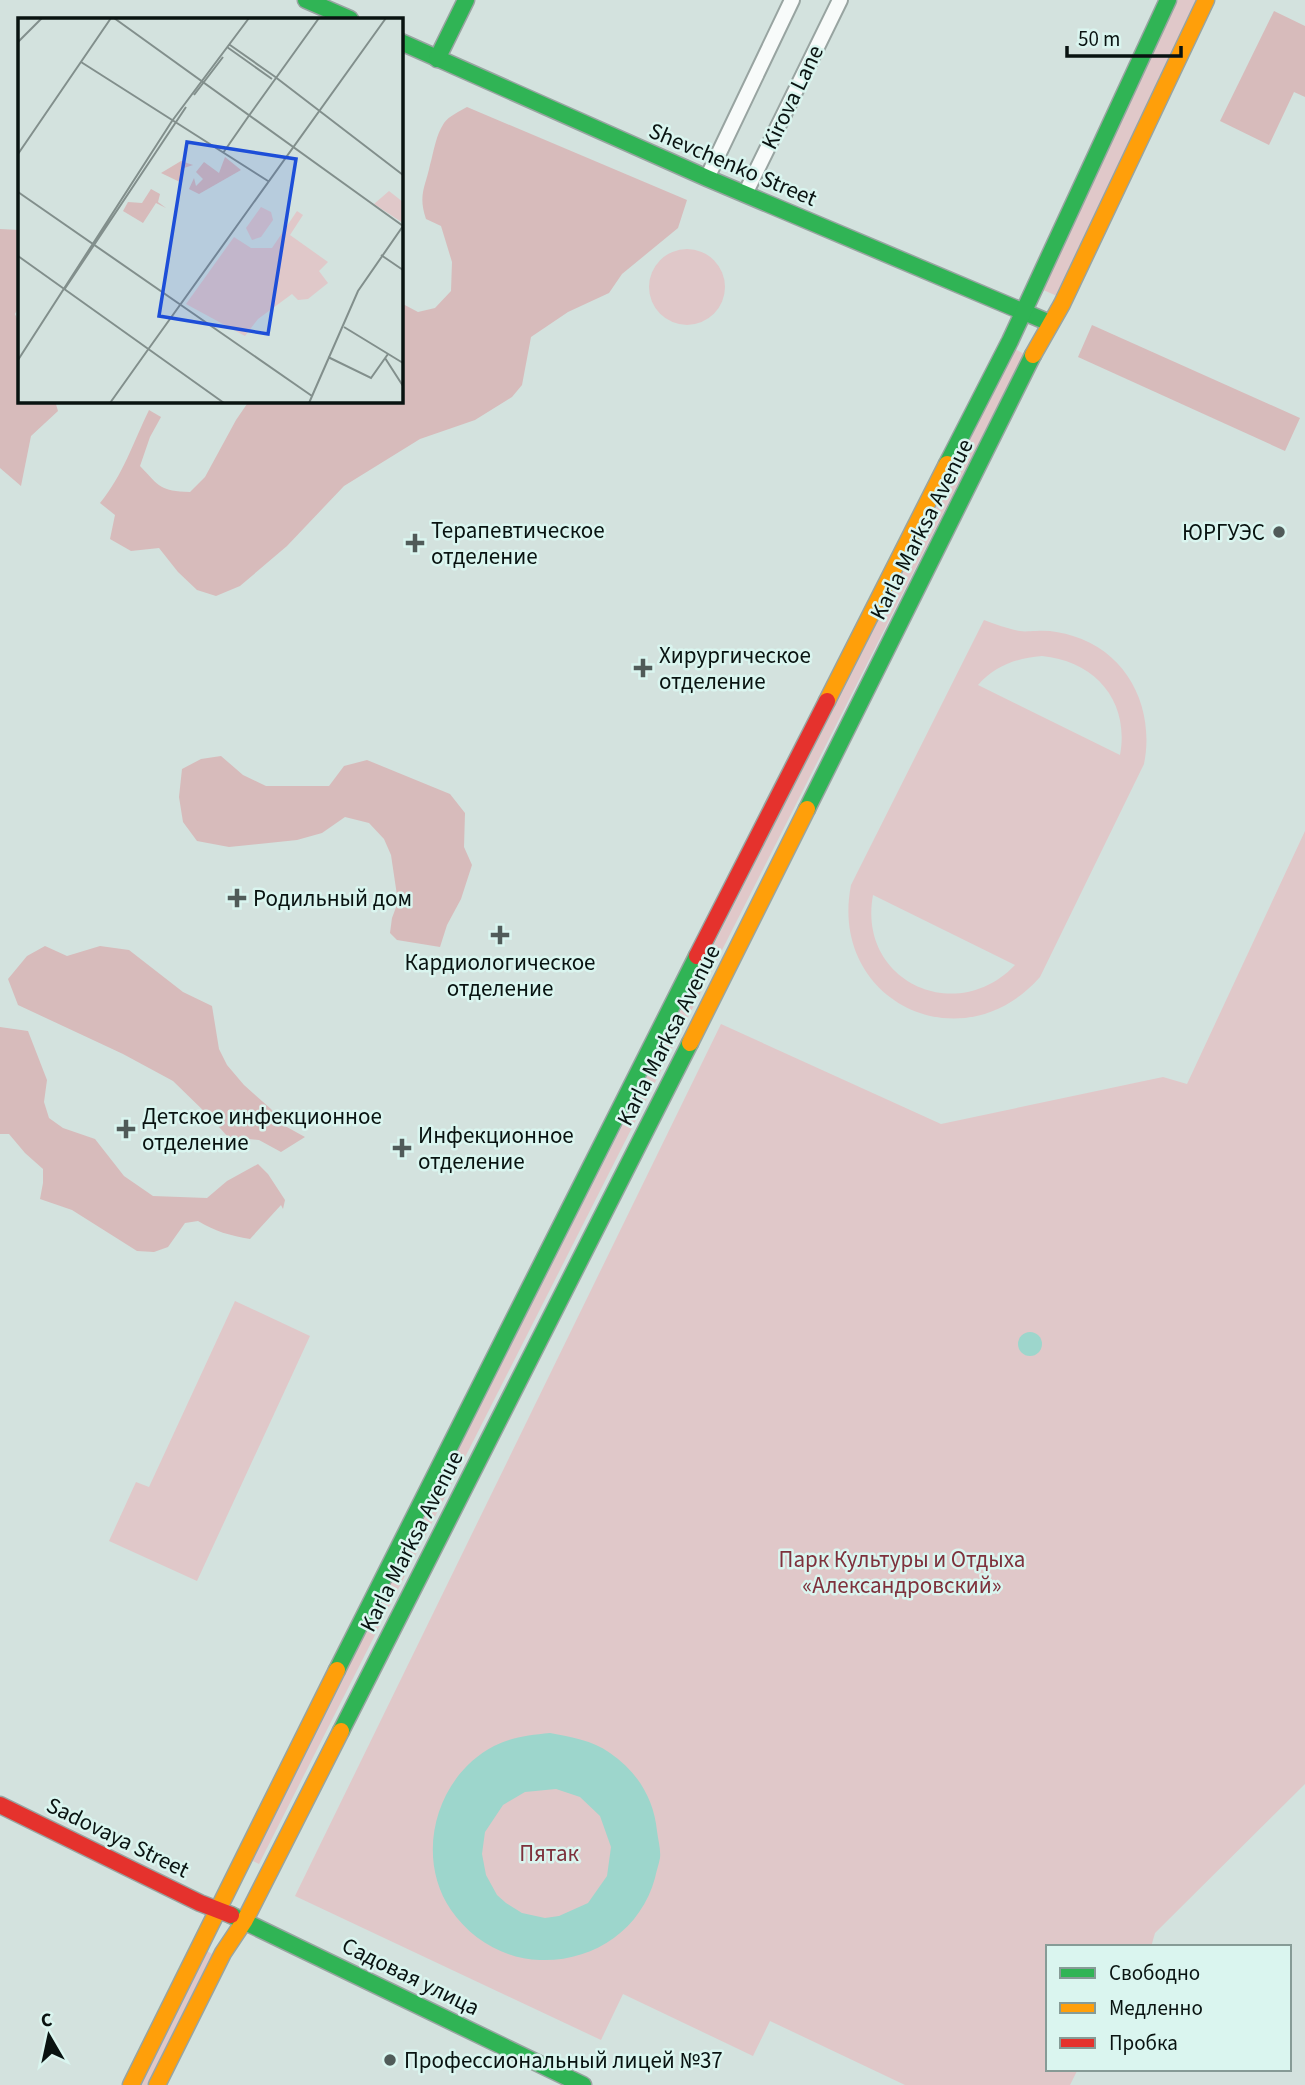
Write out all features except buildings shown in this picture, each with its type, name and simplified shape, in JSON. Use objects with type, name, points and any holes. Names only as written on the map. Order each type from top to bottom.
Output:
[{"type":"main road","points":[[306,0],[348,18]]},
{"type":"main road","points":[[437,59],[466,0]]},
{"type":"main road","name":"Karla Marksa Avenue","points":[[131,2085],[601,1142],[1024,312],[1168,0]]},
{"type":"main road","name":"Karla Marksa Avenue","points":[[157,2085],[223,1954],[245,1920],[648,1127],[1050,323],[1062,304],[1206,0]]},
{"type":"main road","name":"Shevchenko Street","points":[[402,43],[707,178],[1050,323]]},
{"type":"main road","name":"Sadovaya Street","points":[[0,1805],[217,1910]]},
{"type":"main road","name":"Садовая улица","points":[[217,1910],[245,1920],[583,2085]]},
{"type":"street","name":"Kirova Lane","points":[[707,178],[792,0]]},
{"type":"street","name":"Kirova Lane","points":[[745,194],[840,0]]},
{"type":"green space","points":[[1178,0],[1198,0],[1057,296],[1041,289]]},
{"type":"green space","points":[[687,249],[702,252],[714,260],[722,272],[725,287],[722,302],[714,314],[702,322],[687,325],[672,322],[660,314],[652,302],[649,287],[652,272],[660,260],[672,252]]},
{"type":"green space","points":[[1015,349],[1024,354],[259,1864],[251,1860]]},
{"type":"green space","points":[[984,620],[1020,631],[1050,631],[1073,636],[1093,644],[1123,670],[1134,686],[1141,704],[1146,744],[1144,764],[1040,977],[1009,1003],[974,1016],[940,1018],[908,1008],[880,989],[860,961],[849,926],[851,885]],"holes":[[[1042,656],[1061,659],[1078,666],[1093,675],[1105,687],[1114,701],[1119,717],[1122,735],[1120,755],[978,685],[1007,664]],[[873,895],[1015,965],[991,983],[966,992],[940,993],[916,986],[895,971],[880,951],[872,925]]]},
{"type":"green space","name":"Парк Культуры и Отдыха «Александровский»","points":[[1305,831],[1305,1784],[1155,1933],[1152,1945],[1046,1945],[1046,2071],[1077,2071],[1070,2085],[905,2085],[770,2021],[753,2056],[623,1994],[601,2040],[295,1896],[721,1024],[941,1124],[1163,1077],[1187,1084]]},
{"type":"green space","points":[[235,1301],[310,1336],[197,1581],[109,1541],[136,1482],[149,1487]]},
{"type":"green space","points":[[207,1951],[212,1954],[147,2085],[140,2085]]},
{"type":"shaded area","points":[[1274,11],[1305,26],[1305,97],[1294,92],[1269,145],[1220,121]]},
{"type":"shaded area","points":[[467,107],[687,200],[678,228],[622,274],[609,293],[568,312],[531,337],[522,385],[512,397],[475,420],[420,439],[344,486],[287,546],[240,586],[216,596],[197,590],[159,548],[131,551],[110,539],[115,515],[100,503],[121,470],[149,410],[161,417],[150,437],[140,466],[166,489],[190,492],[205,477],[248,402],[402,402],[402,304],[418,312],[435,308],[451,291],[452,262],[441,226],[426,219],[422,197],[441,128],[449,118]]},
{"type":"shaded area","points":[[0,229],[18,230],[18,308],[15,314],[18,321],[18,402],[55,402],[58,411],[31,436],[21,486],[0,468]]},
{"type":"shaded area","points":[[1092,325],[1300,418],[1285,451],[1078,357]]},
{"type":"shaded area","points":[[221,756],[243,775],[266,786],[329,786],[344,766],[367,760],[450,794],[465,813],[464,847],[472,865],[461,899],[447,925],[440,947],[397,940],[390,933],[398,902],[391,855],[384,839],[369,823],[345,817],[322,833],[297,840],[229,847],[197,841],[183,822],[179,797],[182,769],[201,759]]},
{"type":"shaded area","points":[[45,946],[67,956],[100,946],[129,950],[183,992],[212,1006],[219,1049],[227,1065],[285,1126],[305,1137],[281,1152],[259,1140],[228,1137],[173,1081],[123,1054],[18,1005],[8,979],[27,956]]},
{"type":"shaded area","points":[[0,1027],[28,1031],[47,1080],[44,1102],[49,1118],[63,1128],[95,1139],[124,1176],[153,1196],[207,1198],[227,1181],[258,1164],[285,1200],[283,1209],[281,1205],[250,1239],[223,1233],[198,1221],[185,1223],[168,1247],[154,1252],[137,1251],[72,1210],[40,1199],[43,1169],[9,1134],[0,1134]]},
{"type":"shaded area","points":[[1030,1332],[1039,1335],[1042,1344],[1039,1353],[1030,1356],[1021,1353],[1018,1344],[1021,1335]]},
{"type":"shaded area","points":[[550,1733],[596,1745],[620,1760],[636,1777],[652,1808],[660,1860],[648,1897],[639,1913],[612,1939],[596,1949],[578,1955],[540,1960],[501,1951],[468,1930],[451,1910],[440,1889],[434,1866],[433,1842],[445,1797],[474,1759],[501,1743]],"holes":[[[556,1789],[580,1797],[600,1816],[611,1847],[607,1876],[588,1903],[559,1916],[545,1918],[522,1913],[497,1895],[486,1875],[482,1854],[485,1832],[503,1805],[525,1792]]]},
{"type":"traffic: fast","points":[[306,0],[348,18]]},
{"type":"traffic: fast","points":[[437,59],[466,0]]},
{"type":"traffic: fast","points":[[947,464],[1010,341],[1168,0]]},
{"type":"traffic: fast","points":[[402,42],[707,178],[1050,323]]},
{"type":"traffic: fast","points":[[807,809],[1033,355]]},
{"type":"traffic: fast","points":[[337,1670],[697,956]]},
{"type":"traffic: fast","points":[[341,1731],[690,1043]]},
{"type":"traffic: fast","points":[[231,1915],[583,2085]]},
{"type":"traffic: slow","points":[[1033,355],[1062,304],[1206,0]]},
{"type":"traffic: slow","points":[[827,701],[947,464]]},
{"type":"traffic: slow","points":[[690,1043],[807,809]]},
{"type":"traffic: slow","points":[[131,2085],[337,1670]]},
{"type":"traffic: slow","points":[[157,2085],[223,1953],[245,1920],[341,1731]]},
{"type":"traffic: jam","points":[[697,956],[827,701]]},
{"type":"traffic: jam","points":[[0,1805],[200,1903],[231,1915]]},
{"type":"place","name":"ЮРГУЭС","points":[[1279,532]]},
{"type":"place","name":"Терапевтическое отделение","points":[[415,543]]},
{"type":"place","name":"Хирургическое отделение","points":[[643,668]]},
{"type":"place","name":"Родильный дом","points":[[237,898]]},
{"type":"place","name":"Кардиологическое отделение","points":[[500,935]]},
{"type":"place","name":"Детское инфекционное отделение","points":[[126,1129]]},
{"type":"place","name":"Инфекционное отделение","points":[[402,1148]]},
{"type":"place","name":"Профессиональный лицей №37","points":[[390,2060]]},
{"type":"park label","name":"Пятак","points":[[549,1853]]}]
